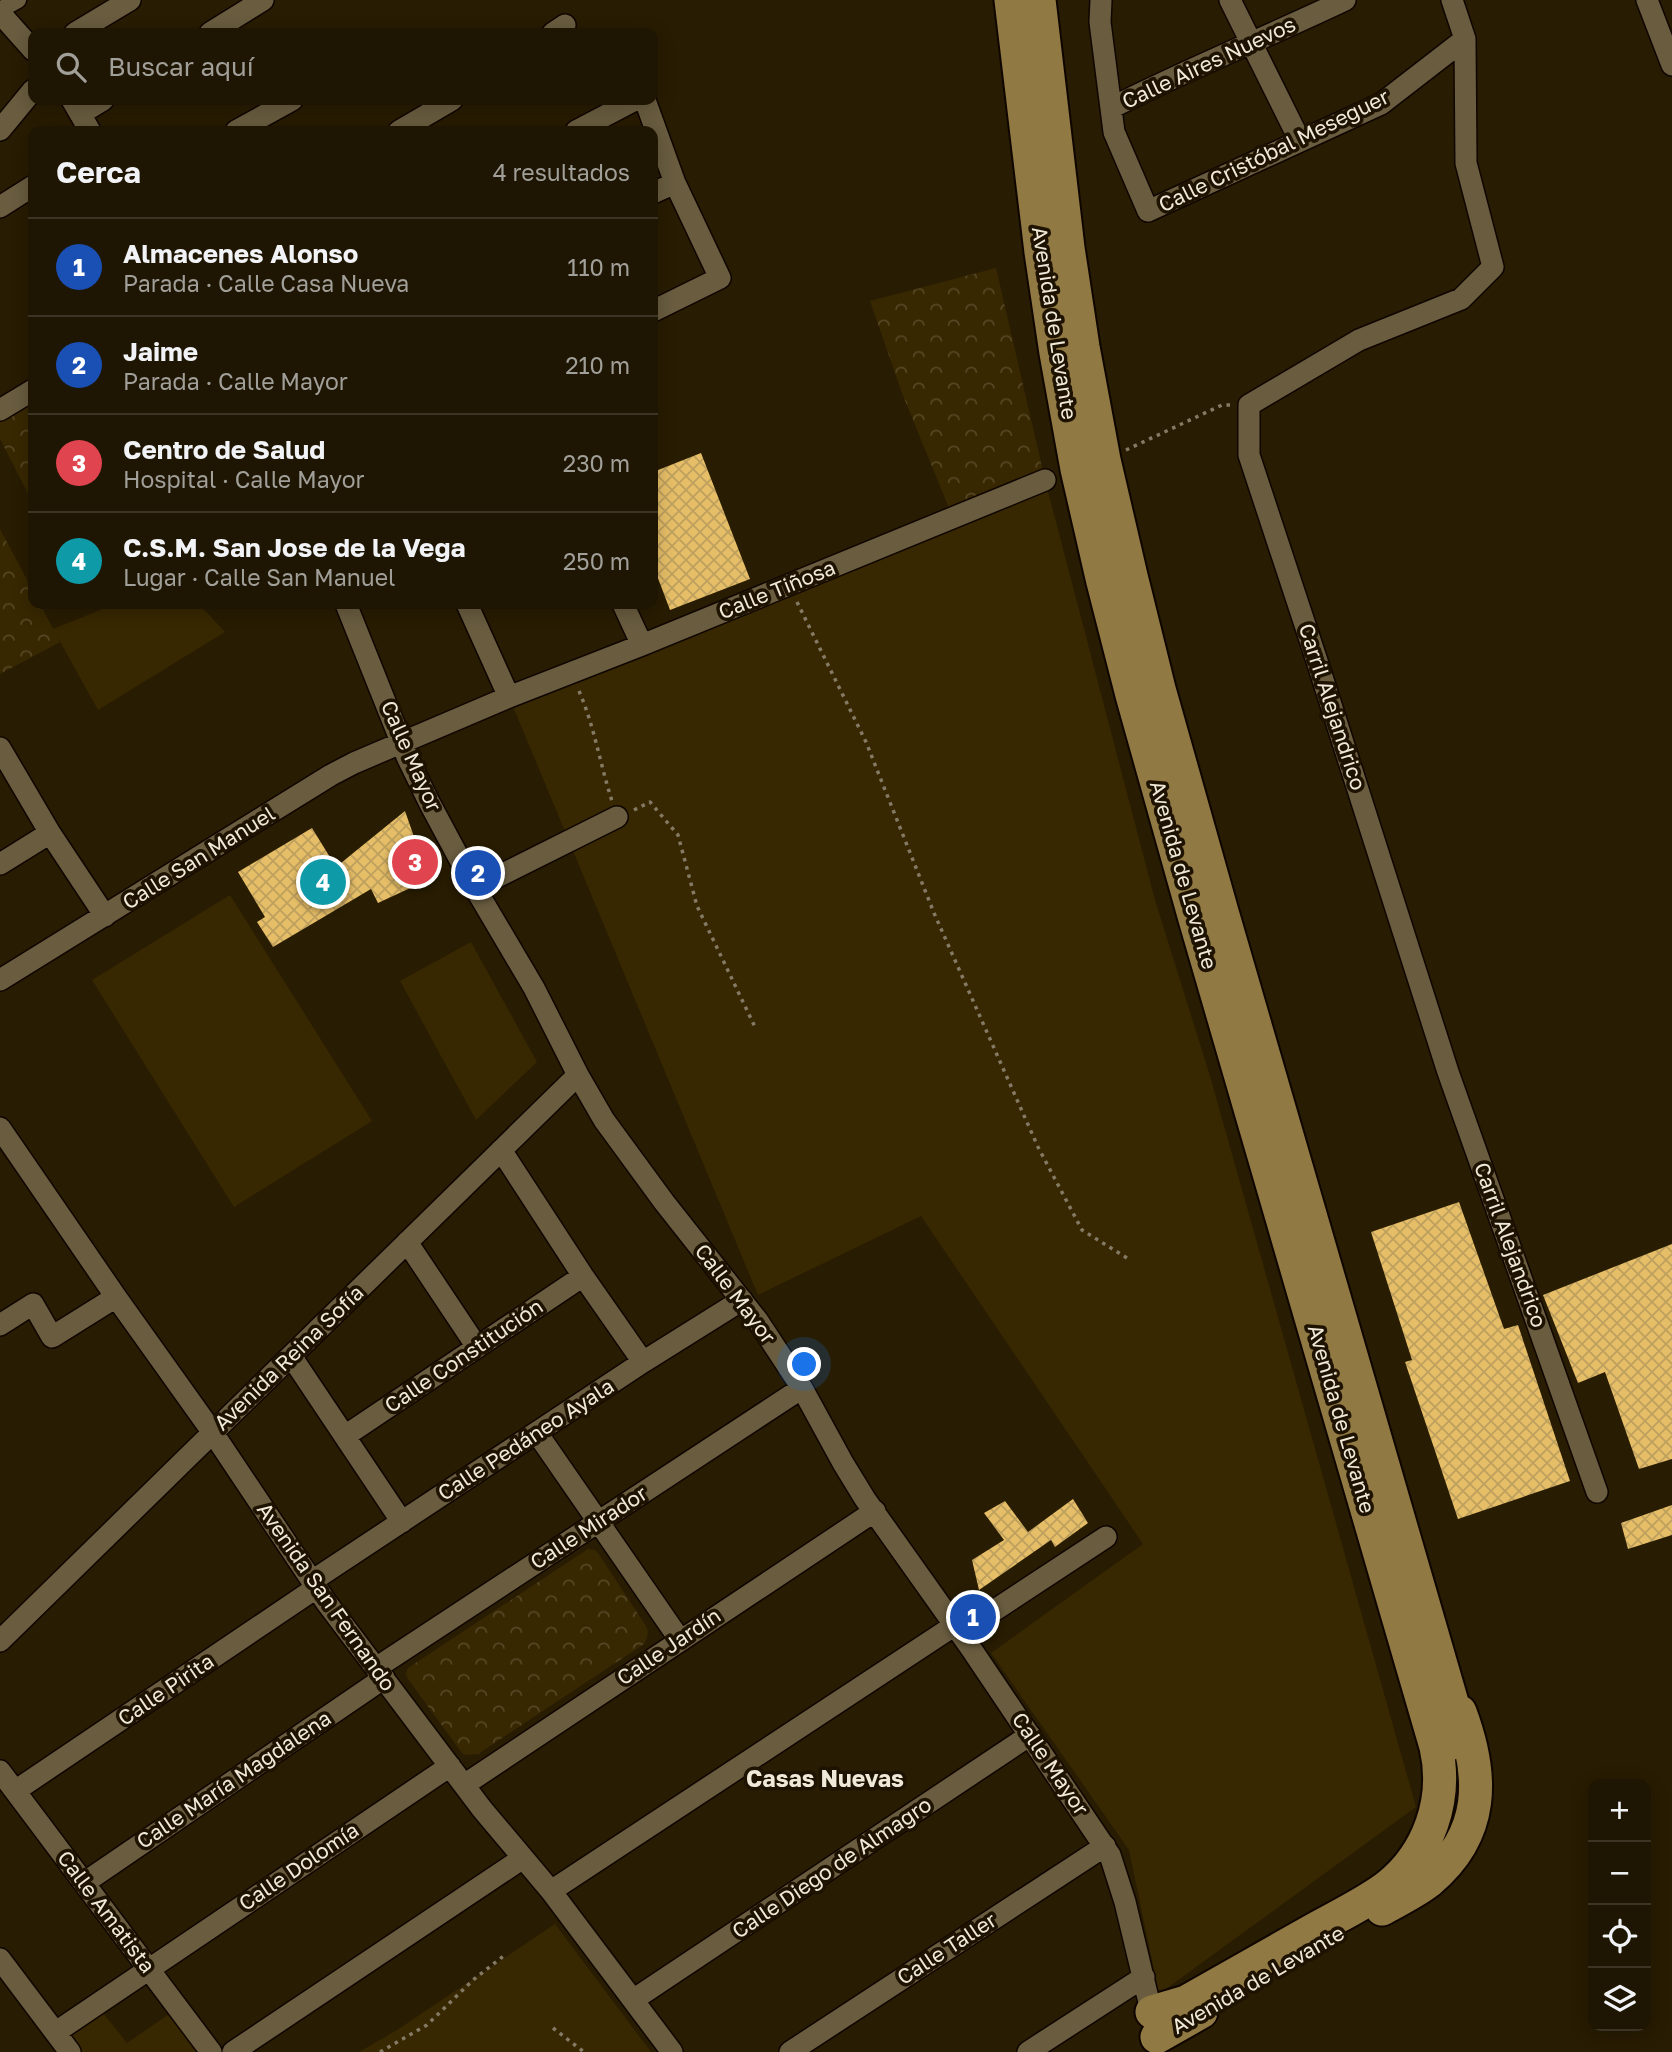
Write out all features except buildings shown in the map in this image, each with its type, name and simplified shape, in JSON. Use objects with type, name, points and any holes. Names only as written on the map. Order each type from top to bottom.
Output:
[{"type":"main road","name":"Avenida de Levante","points":[[1011,0],[1056,353],[1077,469],[1103,582],[1195,919],[1432,1733],[1440,1772],[1439,1800],[1426,1838],[1416,1856],[1388,1886],[1186,2002],[1157,2034]]},
{"type":"main road","name":"Avenida de Levante","points":[[1039,0],[1068,248],[1104,460],[1170,729],[1460,1730],[1455,1741],[1447,1745],[1436,1740],[1432,1733]]},
{"type":"main road","name":"Avenida de Levante","points":[[1157,2034],[1420,1887],[1452,1856],[1467,1830],[1473,1811],[1476,1771],[1465,1724],[1436,1648]]},
{"type":"street","points":[[18,0],[0,12],[28,44]]},
{"type":"street","points":[[83,28],[130,0]]},
{"type":"street","points":[[218,28],[264,0]]},
{"type":"street","points":[[1101,0],[1100,22],[1111,108]]},
{"type":"street","points":[[1230,0],[1300,141]]},
{"type":"street","name":"Calle Aires Nuevos","points":[[1111,108],[1345,0]]},
{"type":"street","points":[[1249,405],[1359,340],[1461,299],[1493,267],[1466,163],[1465,38],[1452,0]]},
{"type":"street","points":[[1647,0],[1672,65]]},
{"type":"street","name":"Calle Cristóbal Meseguer","points":[[1111,108],[1114,132],[1148,211],[1381,104],[1465,38]]},
{"type":"street","points":[[0,130],[28,96]]},
{"type":"street","points":[[81,115],[96,105]]},
{"type":"street","points":[[245,126],[283,105]]},
{"type":"street","points":[[437,122],[449,105]]},
{"type":"street","points":[[586,126],[625,105]]},
{"type":"street","points":[[647,105],[655,126]]},
{"type":"street","points":[[658,135],[676,183],[720,278],[658,309]]},
{"type":"street","points":[[658,191],[676,183]]},
{"type":"street","points":[[0,207],[28,189]]},
{"type":"street","points":[[0,410],[28,393]]},
{"type":"street","name":"Carril Alejandrico","points":[[1249,405],[1249,455],[1448,1072],[1597,1492]]},
{"type":"street","name":"Calle Tiñosa","points":[[509,697],[1045,480]]},
{"type":"street","name":"Calle Mayor","points":[[348,609],[429,802],[475,888],[543,1004],[604,1120],[664,1202],[758,1321],[802,1388],[843,1463],[874,1511],[1105,1846],[1119,1878],[1157,2034]]},
{"type":"street","points":[[469,609],[509,697]]},
{"type":"street","points":[[625,609],[642,645]]},
{"type":"street","name":"Calle San Manuel","points":[[0,980],[331,775],[509,697]]},
{"type":"street","points":[[0,748],[50,833],[105,916]]},
{"type":"street","points":[[475,888],[617,817]]},
{"type":"street","points":[[0,864],[50,833]]},
{"type":"street","name":"Avenida Reina Sofía","points":[[2,1631],[213,1433],[578,1075]]},
{"type":"street","name":"Avenida San Fernando","points":[[0,1128],[213,1433],[314,1584],[464,1785],[551,1891],[672,2052]]},
{"type":"street","points":[[501,1150],[643,1362]]},
{"type":"street","points":[[407,1242],[477,1347]]},
{"type":"street","name":"Calle Constitución","points":[[345,1436],[583,1276]]},
{"type":"street","points":[[0,1325],[33,1304],[52,1337],[116,1297]]},
{"type":"street","name":"Calle Pedáneo Ayala","points":[[314,1584],[402,1522],[643,1362],[742,1300]]},
{"type":"street","points":[[291,1356],[402,1522]]},
{"type":"street","name":"Calle Mirador","points":[[380,1673],[599,1521],[802,1388]]},
{"type":"street","points":[[537,1433],[680,1640]]},
{"type":"street","name":"Calle Jardín","points":[[464,1785],[874,1511]]},
{"type":"street","points":[[551,1891],[957,1629],[1106,1537]]},
{"type":"street","name":"Calle Pirita","points":[[16,1791],[314,1584]]},
{"type":"street","name":"Calle María Magdalena","points":[[84,1883],[380,1673]]},
{"type":"street","name":"Calle Diego de Almagro","points":[[633,2000],[1030,1735]]},
{"type":"street","name":"Calle Dolomía","points":[[56,2032],[450,1766]]},
{"type":"street","name":"Calle Amatista","points":[[0,1771],[211,2052]]},
{"type":"street","name":"Calle Taller","points":[[790,2052],[1105,1846]]},
{"type":"street","points":[[233,2052],[523,1858]]},
{"type":"street","points":[[0,1959],[71,2052]]},
{"type":"street","points":[[1028,2052],[1144,1977]]},
{"type":"path","points":[[1104,460],[1222,405],[1249,405]]},
{"type":"path","points":[[789,585],[866,742],[934,913],[1038,1147],[1082,1230],[1127,1258]]},
{"type":"path","points":[[571,673],[586,707],[617,817],[650,802],[678,835],[697,906],[755,1027]]},
{"type":"path","points":[[380,2052],[427,2025],[473,1980],[506,1954]]},
{"type":"path","points":[[553,2028],[584,2052]]},
{"type":"green space","points":[[996,268],[1045,480],[953,518],[902,393],[870,301]]},
{"type":"green space","points":[[28,400],[28,493],[0,439],[0,418]]},
{"type":"green space","points":[[1045,480],[1155,900],[1210,1076],[1416,1807],[1159,1994],[1129,1850],[991,1653],[1143,1544],[921,1216],[758,1295],[509,697]]},
{"type":"green space","points":[[0,529],[28,582],[28,609],[43,609],[60,642],[0,674]]},
{"type":"green space","points":[[103,609],[204,609],[225,632],[98,710],[53,629]]},
{"type":"green space","points":[[230,895],[372,1121],[234,1207],[92,980]]},
{"type":"green space","points":[[471,942],[537,1062],[476,1120],[400,981]]},
{"type":"green space","points":[[588,1549],[595,1550],[600,1556],[646,1626],[648,1635],[644,1644],[478,1754],[462,1753],[408,1679],[408,1668]]},
{"type":"green space","points":[[555,1924],[651,2052],[359,2052],[397,2030]]},
{"type":"green space","points":[[96,2004],[127,2043],[178,2008],[211,2052],[71,2052],[56,2032]]},
{"type":"place","name":"Centro de Salud","points":[[415,862]]},
{"type":"place","name":"Jaime","points":[[478,873]]},
{"type":"place","name":"C.S.M. San Jose de la Vega","points":[[323,882]]},
{"type":"place","name":"Almacenes Alonso","points":[[973,1617]]},
{"type":"district","name":"Casas Nuevas","points":[[825,1779]]}]
